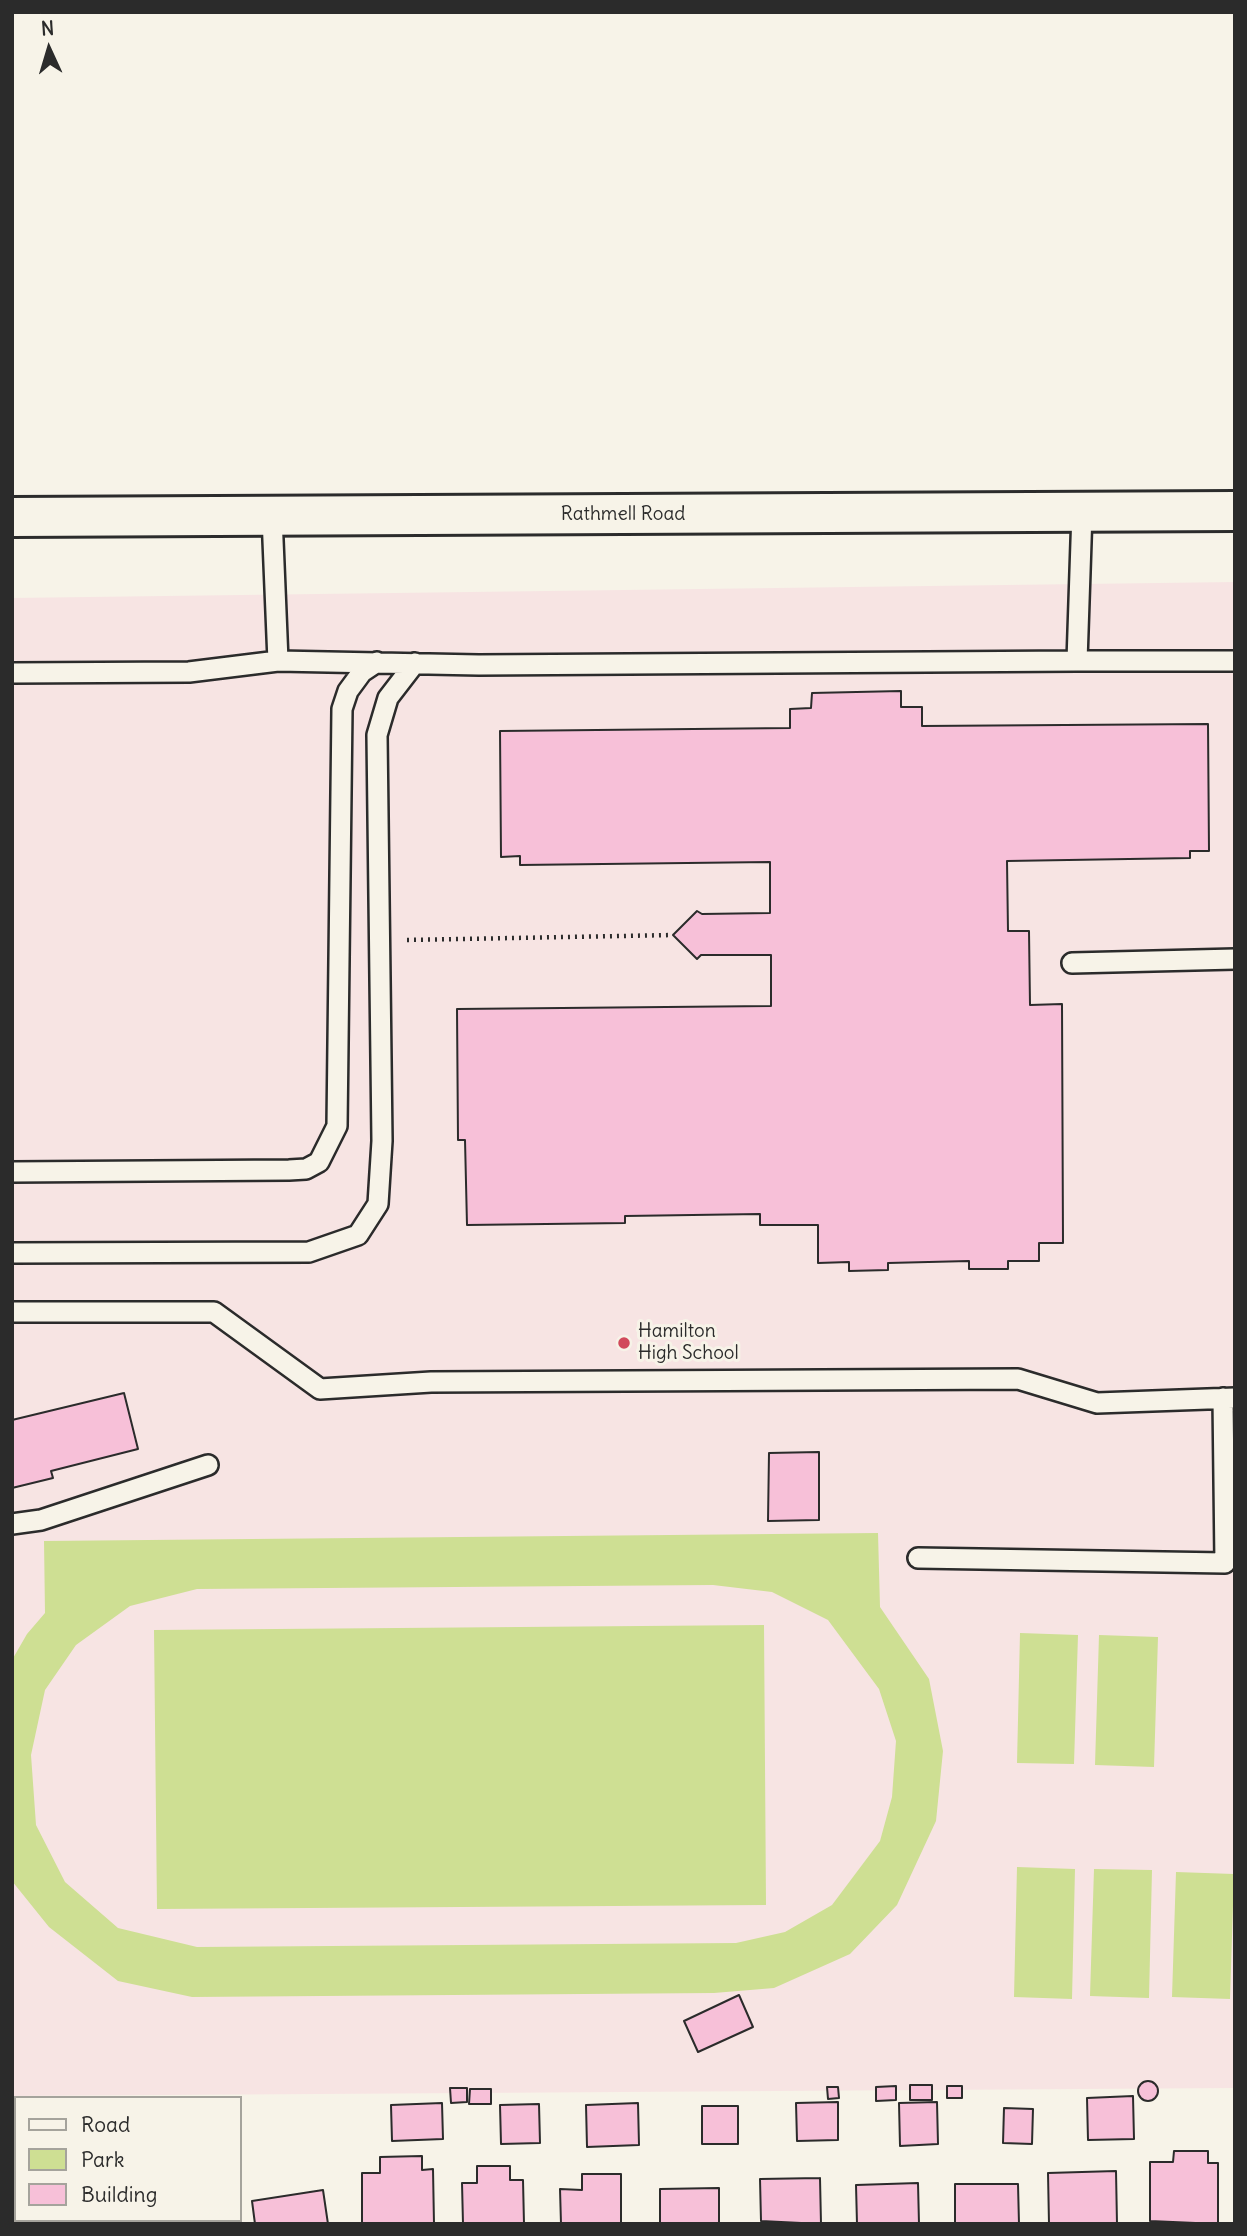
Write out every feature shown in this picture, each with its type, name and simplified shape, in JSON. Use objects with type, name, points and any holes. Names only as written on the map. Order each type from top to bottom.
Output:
[{"type":"street","name":"Rathmell Road","points":[[12,517],[1235,511]]},
{"type":"lane","points":[[1077,661],[1082,512]]},
{"type":"lane","points":[[272,516],[278,661]]},
{"type":"lane","points":[[12,673],[189,672],[278,661],[1235,661]]},
{"type":"lane","points":[[12,1172],[289,1170],[306,1169],[318,1162],[337,1126],[342,709],[348,691],[362,672],[377,662]]},
{"type":"lane","points":[[12,1253],[309,1252],[358,1235],[378,1204],[382,1128],[377,735],[388,698],[415,663]]},
{"type":"lane","points":[[1072,963],[1235,959]]},
{"type":"lane","points":[[12,1312],[214,1312],[320,1389],[431,1382],[1018,1379],[1097,1403],[1229,1398],[1225,1563],[918,1558]]},
{"type":"lane","points":[[12,1524],[41,1520],[208,1465]]},
{"type":"path","points":[[381,940],[673,935]]},
{"type":"shaded area","name":"Hamilton High School","points":[[1235,582],[1235,2088],[12,2096],[12,598]]},
{"type":"green space","points":[[878,1533],[880,1607],[929,1679],[943,1751],[936,1821],[897,1905],[850,1954],[774,1988],[714,1993],[192,1997],[118,1981],[49,1927],[12,1881],[12,1660],[27,1634],[45,1613],[44,1541]],"holes":[[[713,1585],[772,1592],[828,1620],[879,1689],[896,1741],[892,1797],[880,1841],[832,1905],[785,1932],[736,1943],[197,1947],[118,1928],[65,1882],[36,1825],[31,1755],[45,1690],[76,1645],[130,1606],[197,1589]]]},
{"type":"green space","points":[[764,1625],[766,1905],[157,1909],[154,1630]]},
{"type":"green space","points":[[1020,1633],[1078,1635],[1074,1764],[1017,1763]]},
{"type":"green space","points":[[1099,1635],[1158,1637],[1154,1767],[1095,1765]]},
{"type":"green space","points":[[1017,1867],[1075,1869],[1072,1999],[1014,1997]]},
{"type":"green space","points":[[1094,1869],[1152,1870],[1149,1998],[1090,1996]]},
{"type":"green space","points":[[1176,1872],[1234,1874],[1230,1999],[1172,1997]]},
{"type":"building","points":[[901,691],[901,707],[922,707],[922,726],[1208,724],[1209,851],[1190,851],[1190,858],[1007,861],[1008,931],[1029,931],[1030,1005],[1062,1004],[1063,1243],[1039,1243],[1039,1261],[1008,1261],[1008,1269],[969,1269],[969,1261],[888,1263],[888,1270],[849,1271],[849,1262],[818,1263],[818,1225],[760,1225],[760,1214],[625,1216],[625,1223],[467,1225],[465,1140],[458,1140],[457,1009],[771,1006],[771,955],[701,955],[697,959],[673,935],[697,911],[702,914],[770,913],[770,862],[520,865],[520,856],[501,857],[500,731],[790,728],[790,709],[811,708],[812,693]]},
{"type":"building","points":[[124,1393],[138,1449],[51,1471],[53,1478],[12,1488],[12,1420]]},
{"type":"building","points":[[819,1452],[819,1520],[768,1521],[769,1453]]},
{"type":"building","points":[[739,1995],[753,2027],[698,2052],[684,2021]]},
{"type":"building","points":[[1148,2081],[1155,2084],[1158,2091],[1155,2098],[1148,2101],[1141,2098],[1138,2091],[1141,2084]]},
{"type":"building","points":[[910,2085],[932,2085],[932,2100],[910,2100]]},
{"type":"building","points":[[896,2086],[896,2100],[876,2101],[876,2087]]},
{"type":"building","points":[[947,2086],[962,2086],[962,2098],[947,2098]]},
{"type":"building","points":[[827,2087],[838,2087],[839,2098],[828,2099]]},
{"type":"building","points":[[450,2088],[467,2088],[467,2102],[451,2103]]},
{"type":"building","points":[[470,2089],[491,2089],[491,2104],[469,2104]]},
{"type":"building","points":[[1133,2096],[1134,2139],[1088,2140],[1087,2098]]},
{"type":"building","points":[[838,2102],[838,2140],[797,2141],[796,2103]]},
{"type":"building","points":[[937,2102],[938,2144],[900,2146],[899,2103]]},
{"type":"building","points":[[442,2103],[443,2139],[392,2141],[391,2105]]},
{"type":"building","points":[[638,2103],[639,2145],[587,2147],[586,2105]]},
{"type":"building","points":[[539,2104],[540,2143],[501,2144],[500,2105]]},
{"type":"building","points":[[702,2106],[738,2106],[738,2144],[702,2144]]},
{"type":"building","points":[[1004,2108],[1033,2109],[1032,2144],[1003,2143]]},
{"type":"building","points":[[1174,2151],[1208,2151],[1208,2163],[1218,2163],[1218,2224],[1150,2221],[1150,2162],[1173,2162]]},
{"type":"building","points":[[422,2156],[422,2170],[433,2169],[434,2224],[362,2224],[362,2173],[380,2173],[380,2157]]},
{"type":"building","points":[[477,2166],[510,2166],[510,2180],[523,2180],[524,2224],[463,2224],[462,2183],[477,2183]]},
{"type":"building","points":[[1116,2171],[1117,2224],[1049,2224],[1048,2173]]},
{"type":"building","points":[[582,2174],[621,2174],[621,2224],[561,2224],[560,2189],[582,2190]]},
{"type":"building","points":[[820,2178],[821,2224],[761,2221],[760,2179]]},
{"type":"building","points":[[918,2183],[919,2224],[857,2224],[856,2185]]},
{"type":"building","points":[[955,2184],[1018,2184],[1019,2224],[955,2224]]},
{"type":"building","points":[[719,2188],[719,2224],[660,2224],[660,2189]]},
{"type":"building","points":[[323,2190],[328,2224],[255,2224],[252,2201]]},
{"type":"building","points":[[209,2222],[210,2224],[161,2224]]},
{"type":"place","name":"Hamilton High School","points":[[624,1343]]}]
